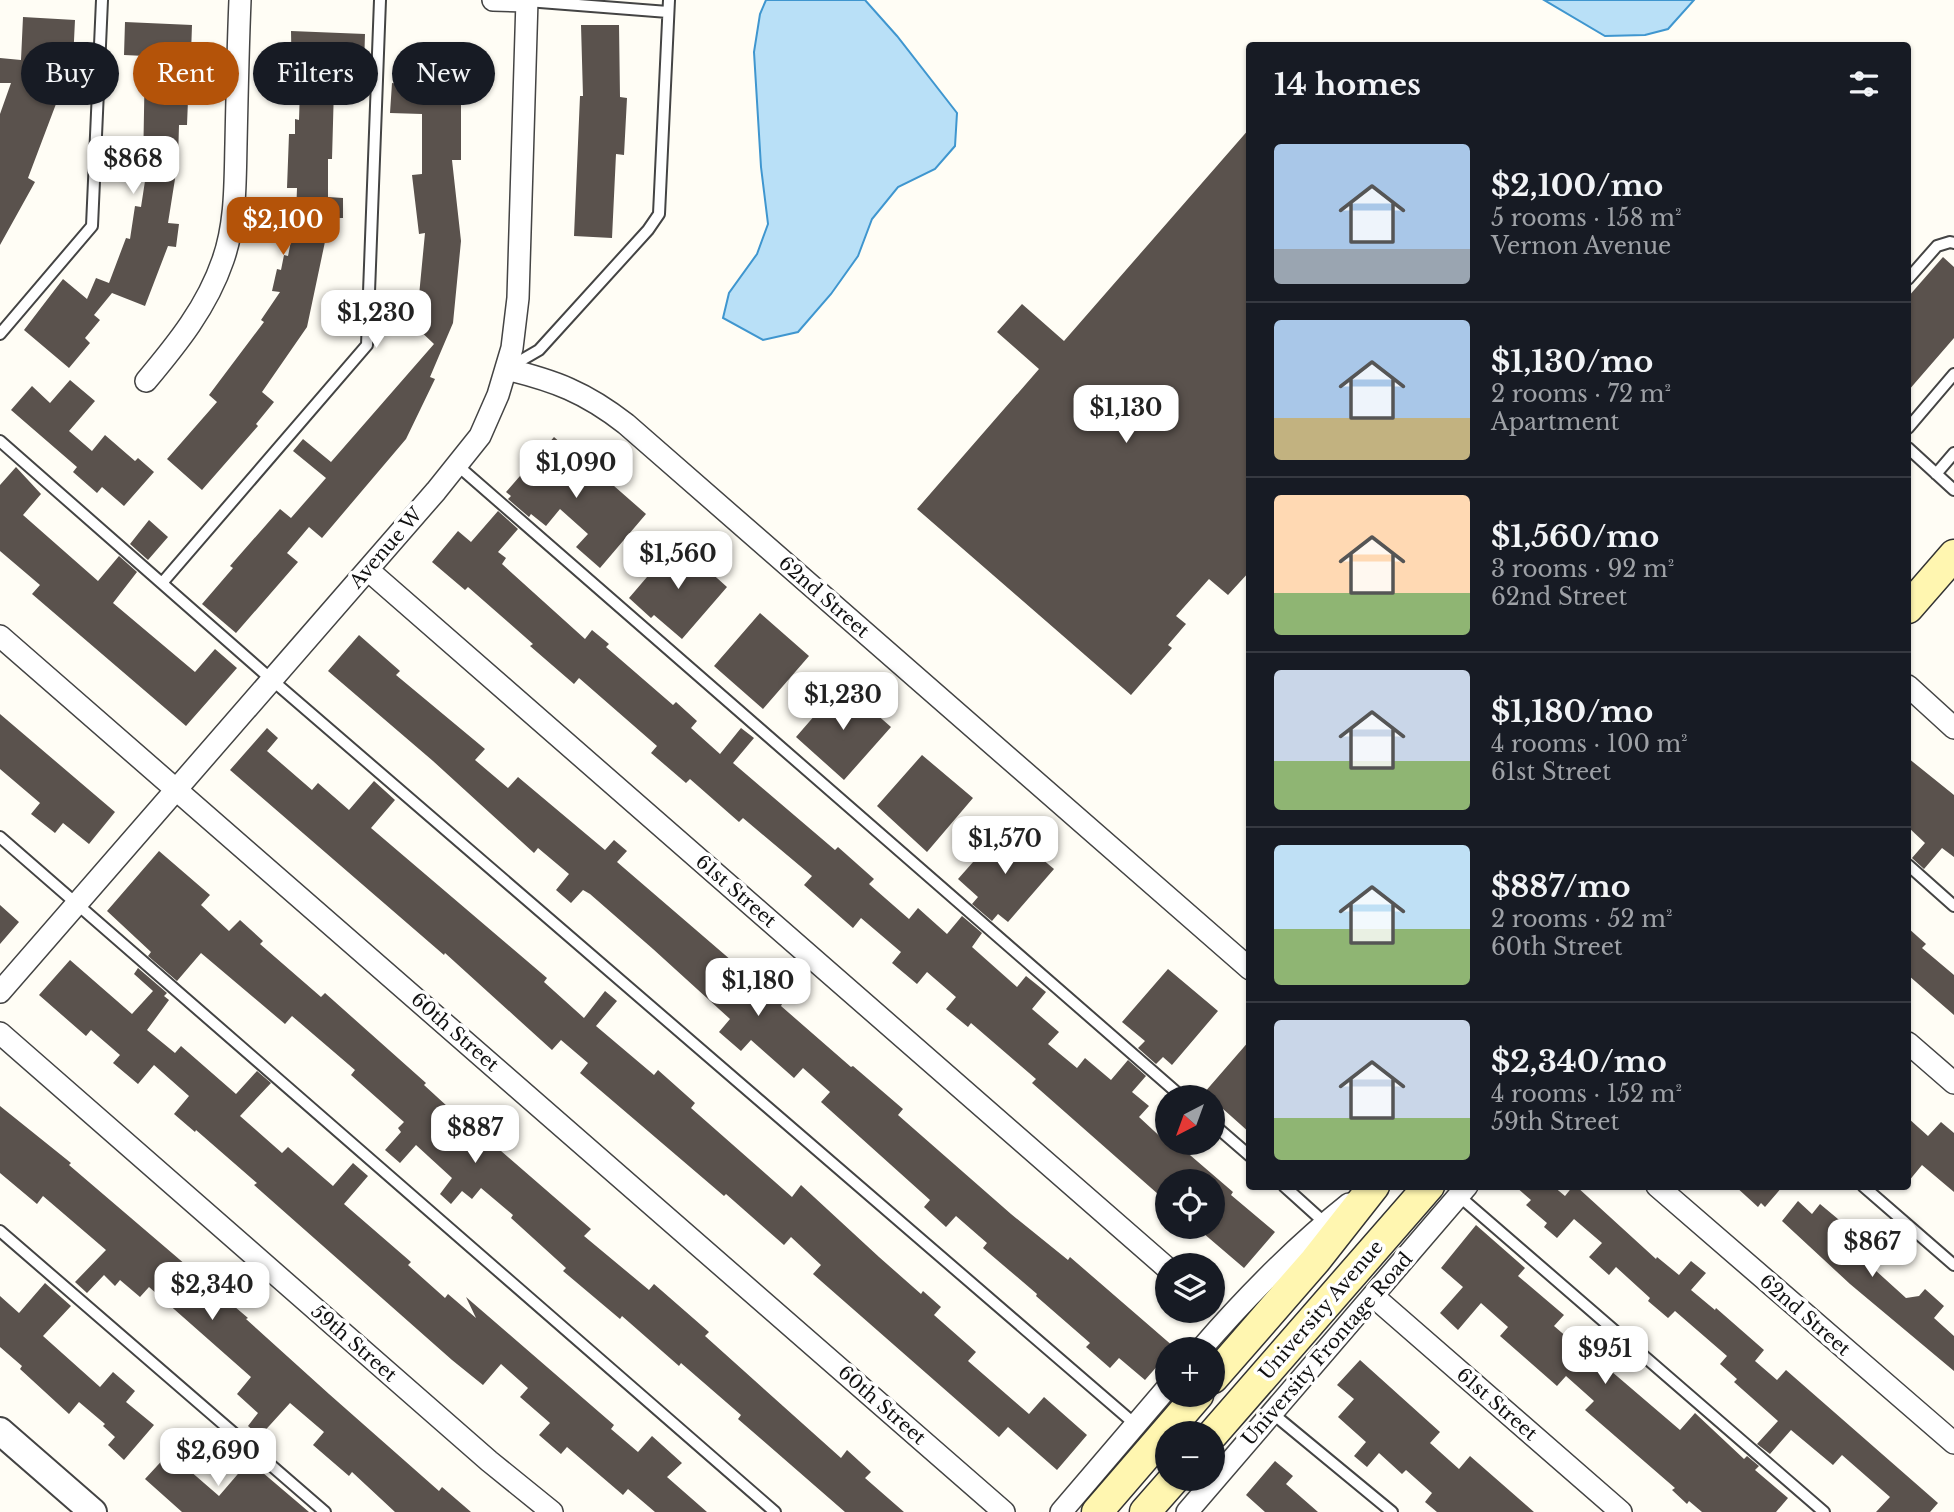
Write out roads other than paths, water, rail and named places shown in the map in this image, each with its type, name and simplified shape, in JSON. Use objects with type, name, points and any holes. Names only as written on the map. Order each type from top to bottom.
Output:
[{"type":"main road","points":[[1911,605],[1954,555]]},
{"type":"main road","name":"University Avenue","points":[[1225,1364],[1315,1261],[1372,1190]]},
{"type":"main road","name":"University Avenue","points":[[1224,1421],[1426,1190]]},
{"type":"main road","points":[[1097,1512],[1188,1407]]},
{"type":"main road","points":[[1145,1512],[1163,1491]]},
{"type":"street","points":[[146,381],[180,340],[204,303],[229,239],[234,196],[240,0]]},
{"type":"street","points":[[493,0],[527,1]]},
{"type":"street","name":"Avenue W","points":[[0,992],[368,570],[480,436],[498,395],[512,348],[517,298],[527,1]]},
{"type":"street","name":"62nd Street","points":[[506,369],[583,394],[626,424],[1246,966]]},
{"type":"street","name":"61st Street","points":[[368,570],[1155,1258]]},
{"type":"street","name":"60th Street","points":[[0,636],[1004,1512]]},
{"type":"street","points":[[1911,689],[1954,728]]},
{"type":"street","name":"59th Street","points":[[0,1033],[489,1461],[552,1512]]},
{"type":"street","points":[[1911,1046],[1954,1083]]},
{"type":"street","points":[[1225,1309],[1309,1235],[1370,1190]]},
{"type":"street","name":"62nd Street","points":[[1662,1190],[1954,1443]]},
{"type":"street","name":"University Frontage Road","points":[[1187,1512],[1463,1191]]},
{"type":"street","name":"61st Street","points":[[1373,1296],[1621,1512]]},
{"type":"street","points":[[1062,1512],[1155,1402]]},
{"type":"street","points":[[0,1431],[93,1512]]},
{"type":"lane","points":[[0,334],[92,226],[102,0]]},
{"type":"lane","points":[[162,583],[367,345],[380,0]]},
{"type":"lane","points":[[506,369],[538,350],[648,230],[659,214],[668,6],[527,1]]},
{"type":"lane","points":[[1911,276],[1937,246],[1954,243]]},
{"type":"lane","points":[[1911,424],[1954,374]]},
{"type":"lane","points":[[0,441],[272,680],[1136,1425]]},
{"type":"lane","points":[[1911,451],[1954,490]]},
{"type":"lane","points":[[1936,474],[1954,453]]},
{"type":"lane","points":[[457,465],[1168,1085]]},
{"type":"lane","points":[[0,837],[775,1512]]},
{"type":"lane","points":[[1911,868],[1954,906]]},
{"type":"lane","points":[[1225,1134],[1246,1153]]},
{"type":"lane","points":[[1288,1190],[1325,1223]]},
{"type":"lane","points":[[1868,1190],[1954,1265]]},
{"type":"lane","points":[[1463,1191],[1824,1512]]},
{"type":"lane","points":[[0,1231],[325,1512]]},
{"type":"lane","points":[[1272,1413],[1392,1512]]},
{"type":"water","points":[[766,0],[865,0],[957,113],[955,146],[935,169],[898,187],[872,219],[858,256],[831,294],[798,332],[763,340],[723,318],[729,293],[757,254],[768,224],[761,167],[754,52],[760,14]]},
{"type":"water","points":[[1544,0],[1694,0],[1668,29],[1645,35],[1605,36]]}]
